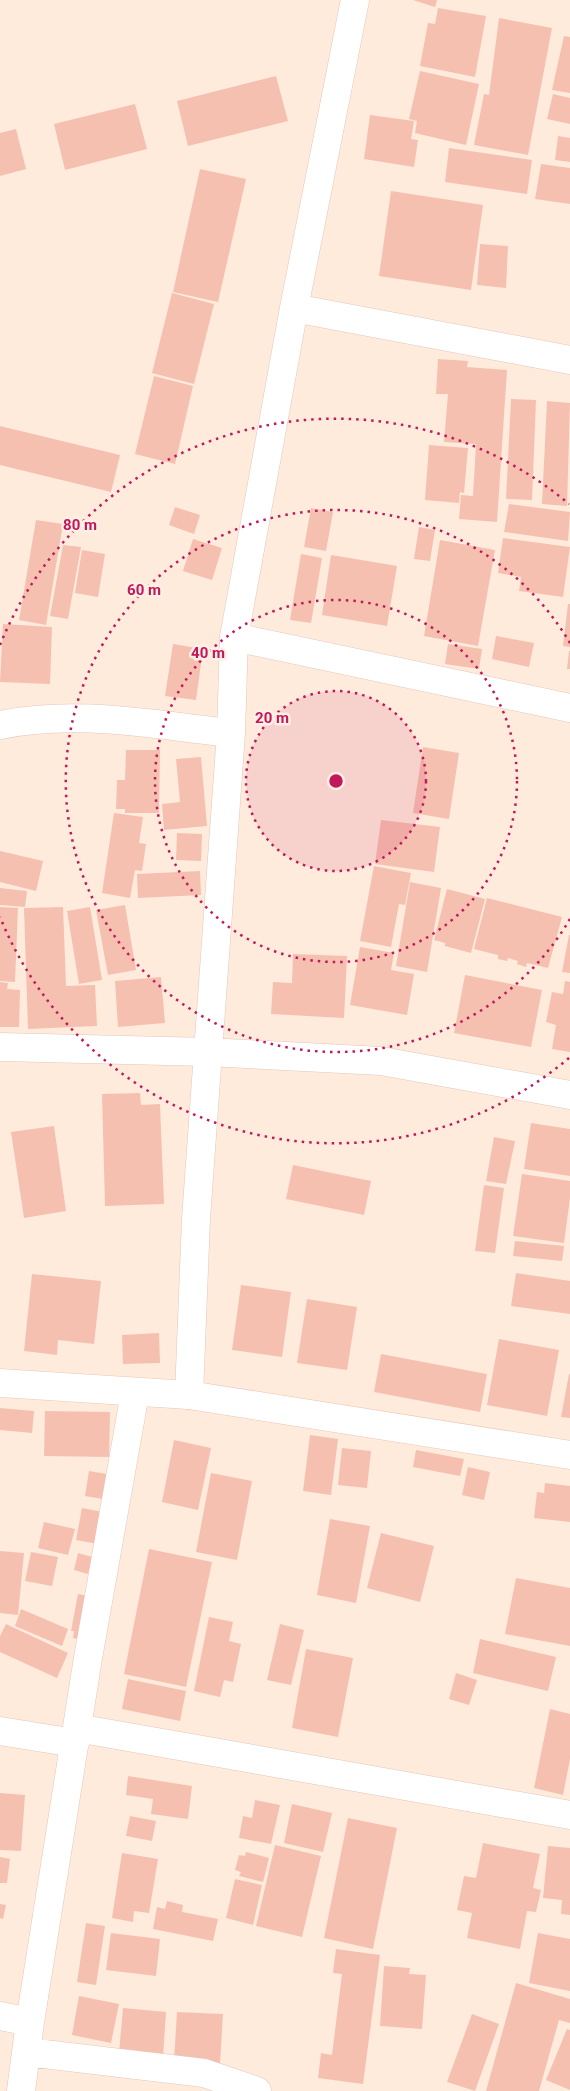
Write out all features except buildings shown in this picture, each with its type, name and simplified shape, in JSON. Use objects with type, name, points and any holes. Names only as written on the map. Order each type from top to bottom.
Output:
[{"type":"street","points":[[189,1395],[196,1219],[231,733],[234,637],[294,308],[355,0]]},
{"type":"street","points":[[294,308],[570,360]]},
{"type":"street","points":[[234,637],[570,708]]},
{"type":"street","points":[[0,725],[26,720],[83,717],[231,733]]},
{"type":"street","points":[[0,1047],[208,1052],[381,1061],[570,1096]]},
{"type":"street","points":[[0,1383],[189,1395],[570,1455]]},
{"type":"street","points":[[21,2091],[30,2022],[88,1658],[136,1393]]},
{"type":"street","points":[[0,1731],[76,1736],[570,1815]]},
{"type":"street","points":[[0,2016],[30,2022]]},
{"type":"street","points":[[27,2052],[204,2073],[257,2091]]}]
